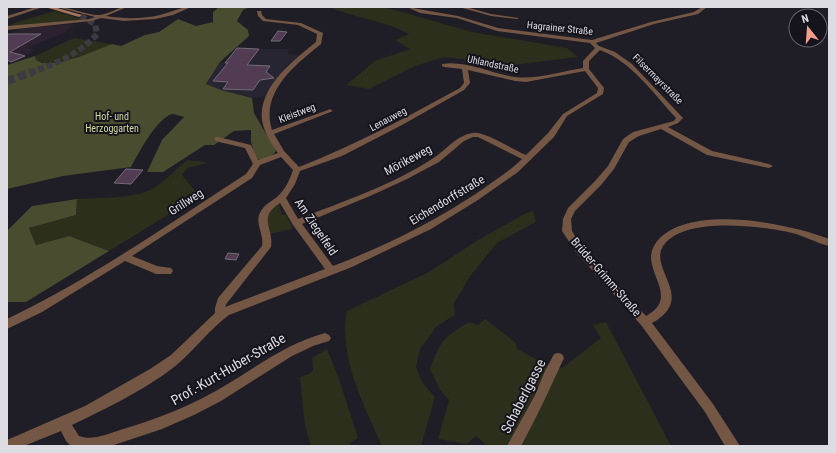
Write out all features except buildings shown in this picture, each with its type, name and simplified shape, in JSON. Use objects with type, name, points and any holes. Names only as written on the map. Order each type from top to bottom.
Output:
[{"type":"main road","points":[[48,7],[79,15]]},
{"type":"street","points":[[7,18],[41,7]]},
{"type":"street","points":[[59,7],[120,20],[140,20],[172,14],[189,7]]},
{"type":"street","points":[[7,28],[82,21],[101,17],[125,7]]},
{"type":"street","name":"Hagrainer Straße","points":[[409,7],[430,13],[458,17],[497,29],[595,45],[653,23],[696,14],[705,7]]},
{"type":"street","points":[[430,13],[435,7]]},
{"type":"street","points":[[461,7],[491,15],[517,18]]},
{"type":"street","points":[[10,446],[64,422],[133,386],[167,365],[187,349],[221,314],[220,308],[222,301],[266,247],[268,238],[263,223],[263,215],[271,203],[281,197],[298,170],[283,154],[270,133],[265,121],[266,102],[291,66],[319,43],[320,35],[316,30],[300,24],[265,20],[260,16],[259,12]]},
{"type":"street","points":[[586,69],[586,61],[595,45]]},
{"type":"street","name":"Filsermayrstraße","points":[[595,45],[613,53],[630,65],[680,118]]},
{"type":"street","name":"Uhlandstraße","points":[[444,65],[465,67],[526,80],[586,69]]},
{"type":"street","name":"Lenauweg","points":[[298,170],[332,157],[400,124],[462,89],[468,83],[465,67]]},
{"type":"street","name":"Eichendorffstraße","points":[[221,314],[242,304],[331,271],[386,248],[428,227],[489,189],[527,159],[551,135],[565,115],[600,94],[599,85],[586,69]]},
{"type":"street","name":"Kleistweg","points":[[270,133],[330,110]]},
{"type":"street","name":"Brüder-Grimm-Straße","points":[[680,118],[676,122],[636,134],[626,141],[611,167],[598,183],[571,210],[567,219],[568,231],[574,244],[646,322],[709,408],[733,446]]},
{"type":"street","points":[[662,126],[710,153],[769,166]]},
{"type":"street","name":"Mörikeweg","points":[[296,223],[360,198],[416,171],[438,159],[470,134],[479,135],[527,159]]},
{"type":"street","points":[[218,139],[248,147],[254,161],[257,163],[283,154]]},
{"type":"street","name":"Grillweg","points":[[7,324],[38,309],[124,257],[249,176],[257,163]]},
{"type":"street","name":"Am Ziegelfeld","points":[[281,197],[296,223],[331,271]]},
{"type":"street","points":[[646,322],[661,312],[666,298],[657,262],[658,248],[668,237],[678,231],[693,226],[718,222],[759,224],[794,230],[829,243]]},
{"type":"street","points":[[124,257],[156,270],[168,271]]},
{"type":"street","name":"Prof.-Kurt-Huber-Straße","points":[[64,422],[70,437],[77,442],[85,444],[123,436],[176,417],[228,390],[302,344],[325,338]]},
{"type":"street","name":"Schaberlgasse","points":[[514,446],[540,398],[549,375],[558,358]]},
{"type":"shaded area","points":[[75,24],[62,34],[27,48],[35,50],[25,56],[7,62],[7,35],[21,29]]},
{"type":"shaded area","points":[[259,49],[289,49],[287,54],[300,55],[286,66],[265,97],[252,98],[221,90],[206,84],[220,62],[248,64]]},
{"type":"green space","name":"Hof- und Herzoggarten","points":[[219,7],[250,7],[243,10],[237,21],[248,30],[249,36],[220,62],[206,84],[221,90],[252,98],[254,113],[276,151],[272,155],[265,158],[256,159],[251,142],[251,130],[234,131],[214,145],[205,145],[163,172],[147,172],[162,140],[184,117],[172,114],[160,122],[154,129],[131,167],[63,176],[7,189],[7,65],[35,56],[36,60],[42,63],[58,63],[79,57],[112,44],[121,46],[145,35],[159,32],[178,19],[196,26],[213,22],[213,12]]},
{"type":"green space","points":[[329,7],[384,7],[472,32],[567,48],[578,57],[513,65],[444,57],[415,66],[369,89],[346,85],[375,61],[410,49],[395,40],[409,34],[389,25]]},
{"type":"green space","points":[[55,11],[85,20],[10,27],[14,23]]},
{"type":"green space","points":[[74,38],[112,44],[74,60],[53,64],[36,60],[35,56]]},
{"type":"green space","points":[[187,160],[206,162],[204,164],[187,168],[182,175],[199,196],[109,251],[69,236],[36,245],[29,228],[76,215],[77,199],[126,196],[145,192],[158,185]]},
{"type":"green space","points":[[77,199],[76,215],[29,228],[36,245],[69,236],[109,251],[26,302],[7,302],[7,231],[32,206]]},
{"type":"green space","points":[[279,203],[282,215],[286,214],[293,229],[268,234],[267,212]]},
{"type":"green space","points":[[533,211],[536,222],[497,243],[471,275],[454,303],[455,315],[437,326],[420,349],[416,367],[422,382],[435,397],[421,446],[382,446],[354,380],[349,363],[345,328],[347,311],[429,272],[478,240],[526,213]]},
{"type":"green space","points":[[485,319],[516,343],[517,349],[549,366],[508,446],[487,446],[476,436],[467,444],[438,439],[449,400],[440,390],[430,369],[433,360],[440,346],[453,332],[469,322],[478,325]]},
{"type":"green space","points":[[606,322],[671,446],[525,446],[519,443],[555,369],[562,368],[601,338],[593,325]]},
{"type":"green space","points":[[327,349],[339,379],[358,438],[351,442],[349,446],[311,446],[305,426],[300,377],[309,374],[313,370],[312,358]]},
{"type":"tunnel","points":[[30,73],[75,53],[97,34],[95,24],[79,15]]},
{"type":"tunnel","points":[[7,81],[33,72]]}]
